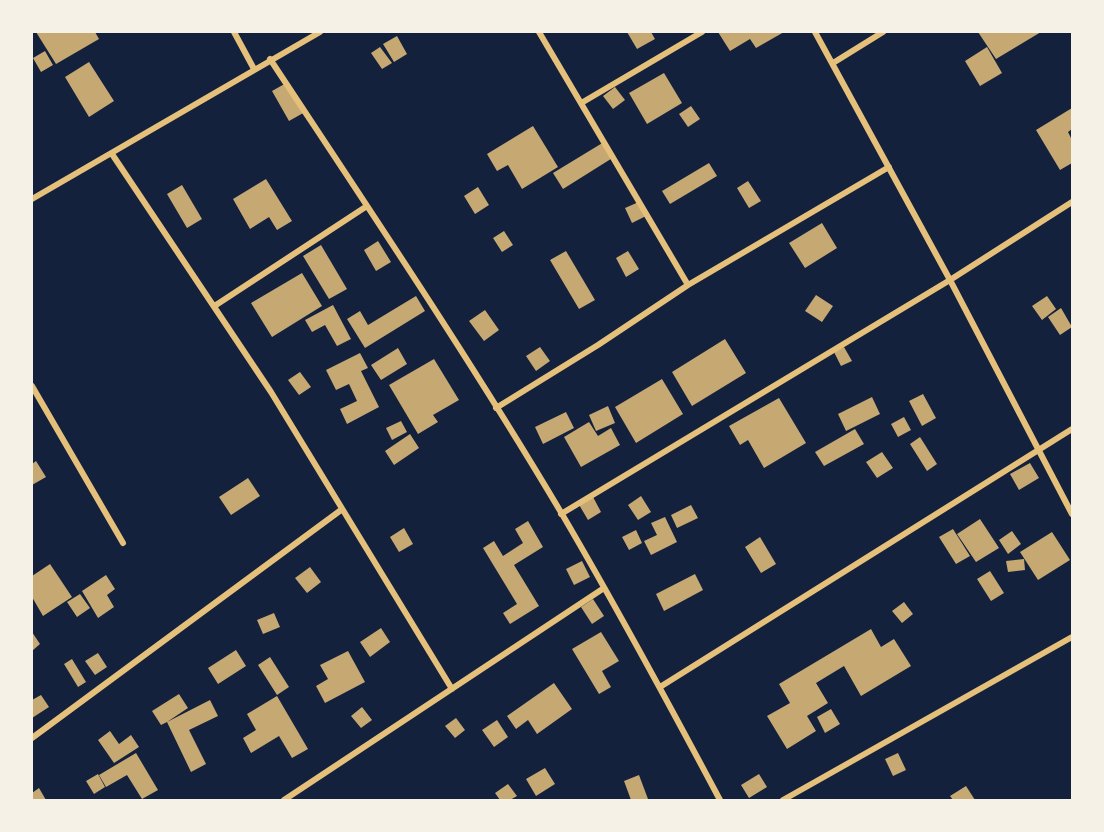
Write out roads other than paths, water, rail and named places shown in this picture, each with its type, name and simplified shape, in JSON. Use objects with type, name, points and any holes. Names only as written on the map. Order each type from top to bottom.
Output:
[{"type":"street","points":[[234,32],[254,69]]},
{"type":"street","points":[[32,199],[320,32]]},
{"type":"street","points":[[539,32],[583,102],[688,285]]},
{"type":"street","points":[[583,102],[702,32]]},
{"type":"street","points":[[815,32],[950,280],[1072,514]]},
{"type":"street","points":[[833,63],[883,32]]},
{"type":"street","points":[[270,59],[367,206],[561,514],[660,687],[720,801]]},
{"type":"street","points":[[112,154],[216,305],[452,689]]},
{"type":"street","points":[[496,408],[598,345],[688,285],[889,167]]},
{"type":"street","points":[[561,514],[950,280],[1072,202]]},
{"type":"street","points":[[216,305],[367,206]]},
{"type":"street","points":[[32,386],[123,543]]},
{"type":"street","points":[[660,687],[1072,429]]},
{"type":"street","points":[[32,738],[341,510]]},
{"type":"street","points":[[284,801],[604,588]]},
{"type":"street","points":[[783,801],[1072,637]]}]
